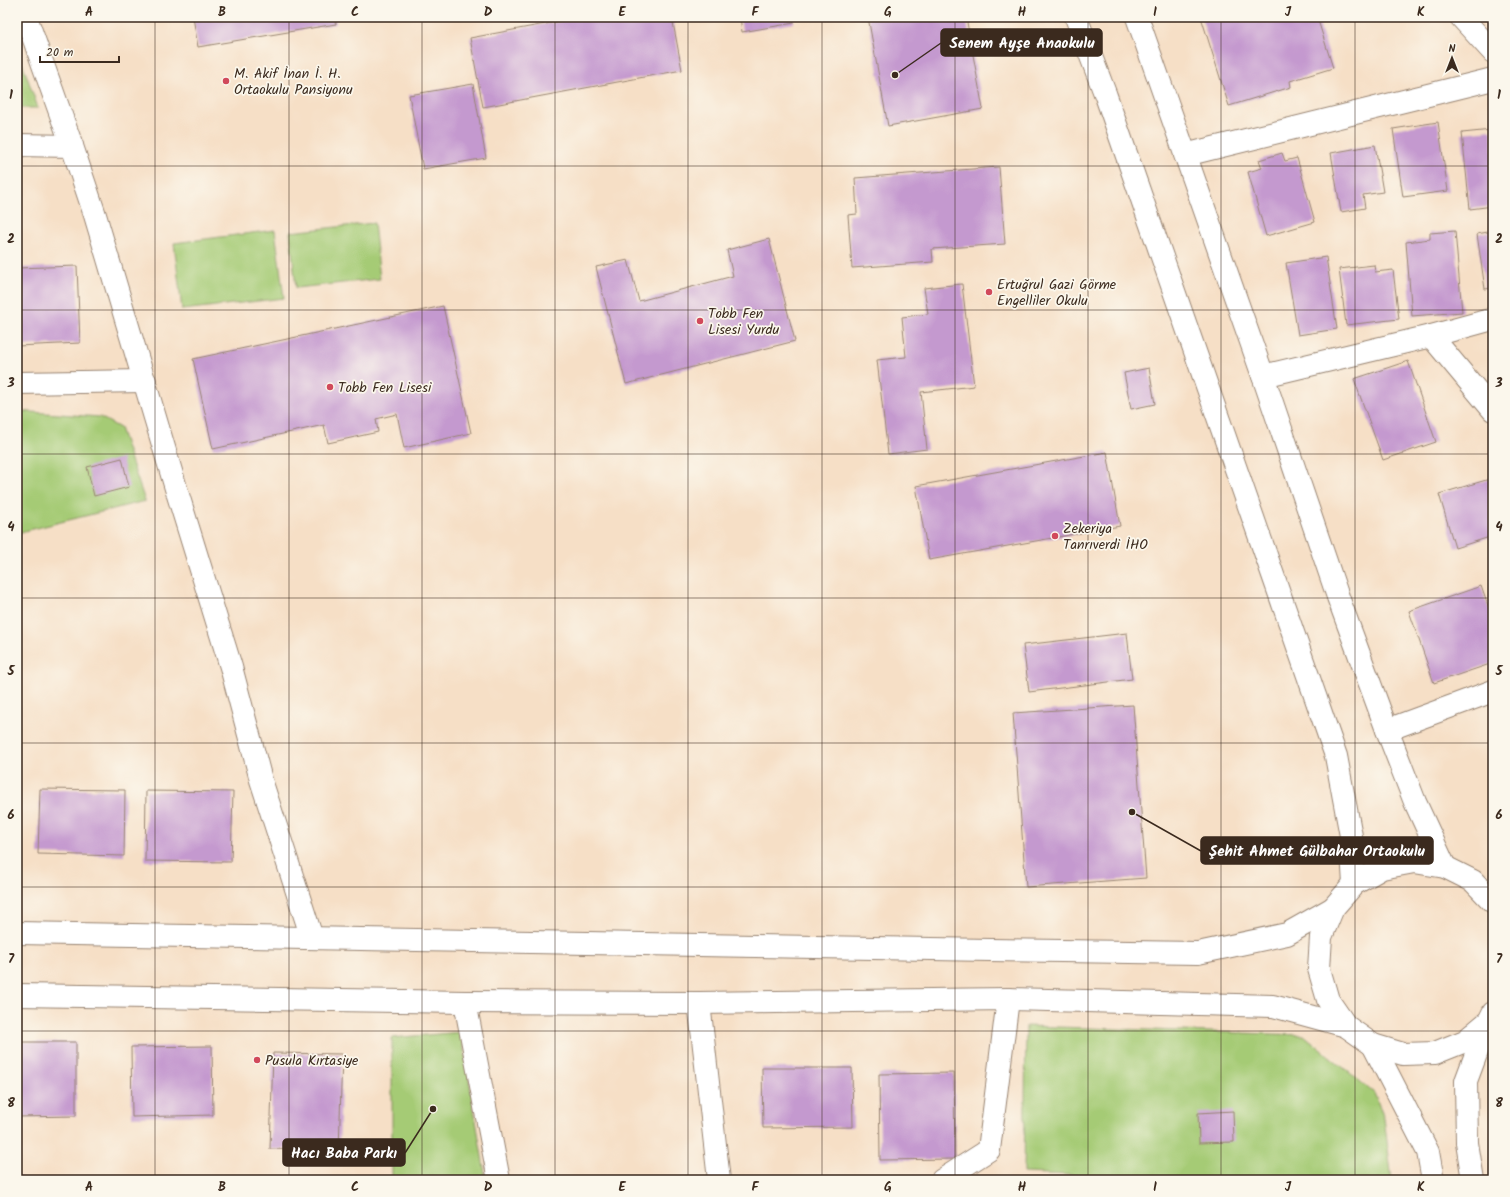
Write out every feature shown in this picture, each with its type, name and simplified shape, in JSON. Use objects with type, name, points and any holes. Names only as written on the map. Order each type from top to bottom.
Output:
[{"type":"main road","points":[[1076,17],[1106,96],[1336,756],[1351,836],[1354,884]]},
{"type":"main road","points":[[1136,17],[1263,376],[1338,597],[1415,802],[1445,867]]},
{"type":"main road","points":[[1461,17],[1493,52]]},
{"type":"main road","points":[[25,27],[72,146],[95,215],[231,667],[261,780],[312,938]]},
{"type":"main road","points":[[1185,155],[1493,79]]},
{"type":"main road","points":[[17,145],[72,146]]},
{"type":"main road","points":[[1263,376],[1431,336],[1493,319]]},
{"type":"main road","points":[[1431,336],[1493,410]]},
{"type":"main road","points":[[17,383],[145,381]]},
{"type":"main road","points":[[1387,730],[1493,691]]},
{"type":"main road","points":[[1491,1017],[1465,1041],[1435,1053],[1403,1054],[1372,1045],[1346,1026],[1328,1000],[1319,969],[1321,937],[1333,908],[1354,884],[1382,868],[1414,862],[1445,867],[1483,884],[1493,902]]},
{"type":"main road","points":[[17,933],[1198,953],[1287,934],[1333,908]]},
{"type":"main road","points":[[17,995],[465,1002],[699,1003],[1008,999],[1273,1006],[1346,1026]]},
{"type":"main road","points":[[942,1180],[989,1150],[1008,999]]},
{"type":"main road","points":[[465,1002],[499,1180]]},
{"type":"main road","points":[[699,1003],[719,1180]]},
{"type":"main road","points":[[1473,1180],[1467,1143],[1466,1081],[1491,1017]]},
{"type":"main road","points":[[1372,1045],[1428,1152],[1433,1180]]},
{"type":"green space","points":[[18,51],[38,108],[17,108]]},
{"type":"green space","points":[[374,223],[380,279],[296,288],[290,232]]},
{"type":"green space","points":[[275,230],[284,298],[182,310],[174,243]]},
{"type":"green space","points":[[17,411],[100,417],[120,428],[145,501],[17,533]]},
{"type":"green space","points":[[1026,1026],[1304,1035],[1374,1093],[1384,1118],[1392,1180],[1182,1180],[1024,1173]]},
{"type":"green space","points":[[461,1032],[486,1180],[392,1180],[392,1038]]},
{"type":"building","points":[[193,17],[335,17],[336,24],[198,47]]},
{"type":"building","points":[[583,17],[672,17],[682,70],[483,107],[470,38]]},
{"type":"building","points":[[740,17],[793,17],[794,23],[742,32]]},
{"type":"building","points":[[868,17],[966,17],[983,109],[888,126]]},
{"type":"building","points":[[1201,17],[1269,17],[1269,19],[1274,17],[1317,17],[1333,68],[1290,81],[1291,87],[1229,106]]},
{"type":"building","points":[[473,84],[486,158],[423,169],[409,95]]},
{"type":"building","points":[[1438,122],[1448,191],[1403,197],[1393,129]]},
{"type":"building","points":[[1492,130],[1493,206],[1470,209],[1462,133]]},
{"type":"building","points":[[1375,145],[1383,192],[1363,195],[1365,208],[1341,212],[1331,153]]},
{"type":"building","points":[[1282,153],[1285,161],[1297,158],[1315,222],[1266,236],[1248,172],[1262,168],[1259,160]]},
{"type":"building","points":[[999,167],[1005,244],[932,249],[933,262],[852,268],[848,215],[857,214],[855,178]]},
{"type":"building","points":[[1455,231],[1462,312],[1412,316],[1406,242],[1430,239],[1430,233]]},
{"type":"building","points":[[1493,231],[1493,288],[1485,289],[1477,234]]},
{"type":"building","name":"Tobb Fen Lisesi Yurdu","points":[[769,239],[795,341],[626,384],[596,267],[628,260],[639,301],[733,276],[727,250]]},
{"type":"building","points":[[1326,257],[1337,329],[1298,335],[1286,263]]},
{"type":"building","points":[[1374,265],[1375,272],[1393,270],[1399,319],[1346,325],[1339,269]]},
{"type":"building","points":[[77,266],[80,343],[17,346],[17,268]]},
{"type":"building","points":[[962,284],[974,386],[921,392],[927,449],[888,454],[877,360],[906,357],[902,317],[928,314],[924,288]]},
{"type":"building","name":"Tobb Fen Lisesi","points":[[443,306],[471,433],[404,448],[397,414],[376,419],[378,432],[328,443],[324,425],[213,449],[193,359]]},
{"type":"building","points":[[1408,361],[1436,442],[1383,460],[1354,379]]},
{"type":"building","points":[[1149,368],[1155,404],[1131,409],[1124,373]]},
{"type":"building","points":[[1107,452],[1120,526],[929,560],[916,486]]},
{"type":"building","points":[[122,458],[129,487],[94,496],[87,467]]},
{"type":"building","points":[[1493,478],[1493,536],[1455,548],[1439,494]]},
{"type":"building","points":[[1481,586],[1493,620],[1493,663],[1434,683],[1409,611]]},
{"type":"building","points":[[1127,633],[1132,679],[1029,692],[1023,645]]},
{"type":"building","points":[[1133,705],[1146,878],[1026,887],[1013,713]]},
{"type":"building","points":[[40,789],[125,790],[124,856],[38,854]]},
{"type":"building","points":[[146,791],[233,792],[231,862],[145,861]]},
{"type":"building","points":[[17,1042],[76,1042],[76,1116],[17,1117]]},
{"type":"building","points":[[212,1046],[213,1115],[132,1117],[131,1047]]},
{"type":"building","points":[[273,1053],[342,1054],[339,1151],[270,1149]]},
{"type":"building","points":[[762,1068],[852,1068],[853,1127],[763,1128]]},
{"type":"building","points":[[954,1073],[955,1159],[880,1160],[879,1074]]},
{"type":"building","points":[[1233,1111],[1234,1142],[1199,1143],[1198,1113]]},
{"type":"building","points":[[17,1175],[27,1180],[17,1180]]},
{"type":"place","name":"Senem Ayşe Anaokulu","points":[[895,75]]},
{"type":"place","name":"M. Akif İnan İ. H. Ortaokulu Pansiyonu","points":[[226,81]]},
{"type":"place","name":"Ertuğrul Gazi Görme Engelliler Okulu","points":[[989,292]]},
{"type":"place","name":"Tobb Fen Lisesi Yurdu","points":[[700,321]]},
{"type":"place","name":"Tobb Fen Lisesi","points":[[330,387]]},
{"type":"place","name":"Zekeriya Tanrıverdi İHO","points":[[1055,536]]},
{"type":"place","name":"Şehit Ahmet Gülbahar Ortaokulu","points":[[1132,812]]},
{"type":"place","name":"Pusula Kırtasiye","points":[[257,1060]]},
{"type":"place","name":"Hacı Baba Parkı","points":[[433,1109]]}]
